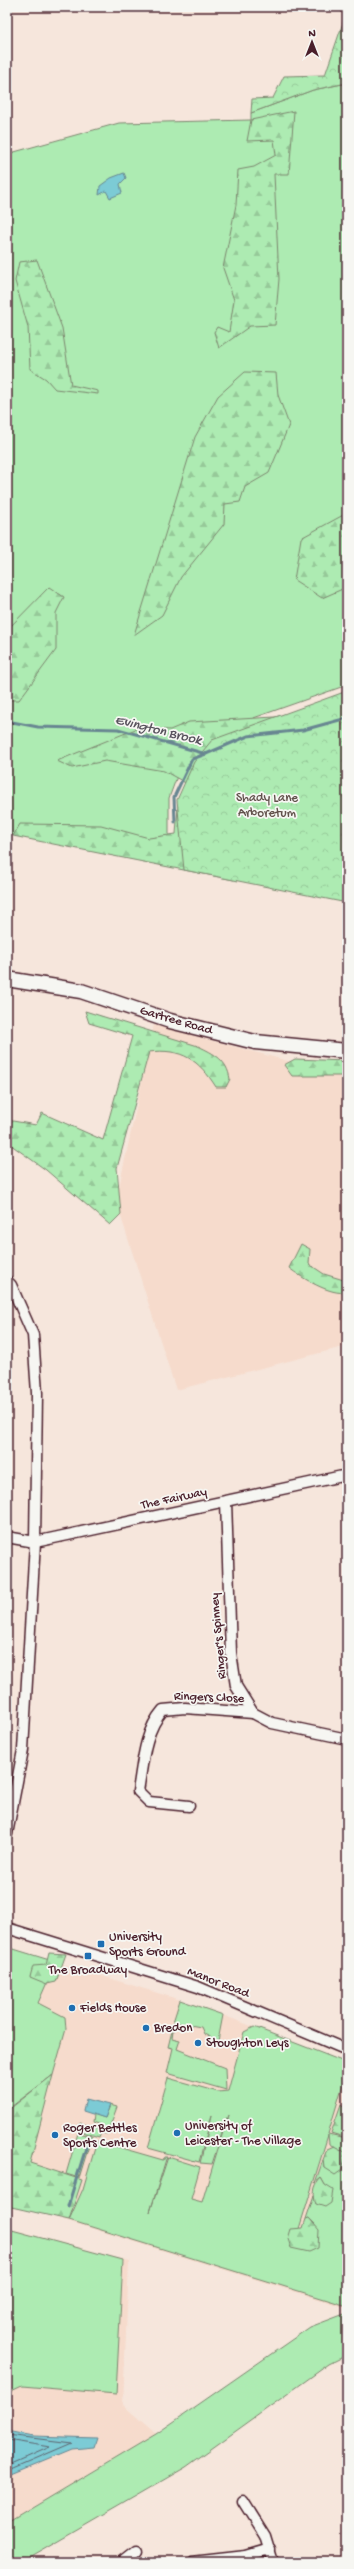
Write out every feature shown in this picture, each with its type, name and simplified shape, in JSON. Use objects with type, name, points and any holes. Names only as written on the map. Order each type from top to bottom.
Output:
[{"type":"main road","name":"Gartree Road","points":[[7,979],[81,991],[170,1021],[254,1042],[347,1051]]},
{"type":"street","points":[[7,1281],[11,1285],[33,1335],[37,1393],[35,1542],[23,1750],[7,1834]]},
{"type":"street","name":"The Fairway","points":[[7,1537],[35,1542],[347,1475]]},
{"type":"street","name":"Ringer's Spinney","points":[[226,1501],[231,1653],[236,1686],[253,1713]]},
{"type":"street","name":"Ringers Close","points":[[189,1806],[149,1802],[138,1791],[146,1746],[153,1722],[163,1710],[185,1708],[253,1713]]},
{"type":"street","points":[[253,1713],[272,1723],[347,1739]]},
{"type":"street","name":"Manor Road","points":[[7,1928],[198,1988],[347,2050]]},
{"type":"street","points":[[243,2501],[264,2536],[270,2549],[273,2562]]},
{"type":"street","points":[[192,2562],[232,2559],[270,2549]]},
{"type":"street","points":[[122,2562],[136,2551]]},
{"type":"shaded area","points":[[154,1025],[303,1065],[347,1066],[347,1346],[176,1390],[116,1201]]},
{"type":"shaded area","name":"University of Leicester - The Village","points":[[7,1947],[197,2005],[347,2063],[347,2308],[7,2202]]},
{"type":"shaded area","points":[[7,2228],[129,2261],[123,2405],[156,2434],[7,2523]]},
{"type":"green space","points":[[347,11],[347,83],[313,90],[251,113],[252,99],[273,98],[284,76],[325,75]]},
{"type":"green space","points":[[347,83],[347,685],[211,733],[183,760],[169,798],[169,864],[7,834],[7,154],[119,123],[251,120],[251,113],[313,90]]},
{"type":"green space","points":[[294,111],[289,174],[274,174],[279,279],[275,325],[250,326],[219,348],[214,332],[217,327],[229,332],[234,300],[223,268],[236,205],[238,170],[254,167],[276,155],[274,140],[247,141],[251,120]]},
{"type":"green space","points":[[37,260],[62,328],[71,385],[98,391],[98,394],[55,389],[46,379],[30,369],[28,327],[15,281],[19,262]]},
{"type":"green space","points":[[245,372],[276,373],[278,395],[289,425],[269,473],[245,487],[240,502],[225,504],[224,524],[181,577],[162,615],[134,635],[195,437],[218,396]]},
{"type":"green space","points":[[347,513],[347,587],[322,598],[294,580],[301,538]]},
{"type":"green space","points":[[49,587],[64,597],[56,613],[56,650],[19,700],[7,700],[7,630]]},
{"type":"green space","name":"Shady Lane Arboretum","points":[[347,691],[347,903],[184,870],[177,800],[194,762],[212,740]]},
{"type":"green space","points":[[347,698],[234,880],[13,836],[20,824],[101,825],[149,838],[176,834],[178,807],[191,786],[164,771],[105,761],[72,768],[57,761],[138,728],[170,730],[189,722],[275,717]]},
{"type":"green space","points":[[85,1011],[198,1046],[215,1055],[223,1062],[230,1079],[226,1087],[216,1087],[203,1070],[188,1058],[171,1052],[149,1052],[117,1168],[121,1214],[110,1225],[46,1170],[7,1142],[7,1120],[36,1125],[42,1113],[103,1140],[132,1036],[89,1023]]},
{"type":"green space","points":[[295,1059],[347,1061],[347,1071],[344,1071],[342,1076],[292,1076],[284,1065]]},
{"type":"green space","points":[[301,1244],[310,1249],[309,1264],[324,1274],[347,1281],[347,1292],[340,1293],[325,1289],[301,1277],[289,1268]]},
{"type":"green space","points":[[7,1947],[56,1962],[38,2003],[65,2017],[66,2029],[53,2075],[7,2110]]},
{"type":"green space","points":[[49,1953],[66,1954],[56,1982],[47,1984],[30,1977],[33,1966],[46,1965]]},
{"type":"green space","points":[[180,2000],[223,2015],[218,2041],[204,2034],[201,2027],[173,2022]]},
{"type":"green space","points":[[174,2023],[172,2038],[180,2040],[177,2049],[225,2068],[226,2090],[167,2073],[173,2048],[168,2047]]},
{"type":"green space","points":[[254,2027],[347,2063],[347,2071],[328,2134],[347,2138],[347,2153],[347,2306],[69,2220],[83,2189],[97,2141],[163,2160],[165,2156],[167,2156],[150,2212],[168,2157],[200,2167],[191,2199],[202,2202],[228,2115],[212,2164],[200,2163],[212,2115],[199,2162],[148,2148],[168,2078],[218,2092],[228,2091],[244,2032]],"holes":[[[328,2135],[329,2144],[347,2153],[324,2168],[323,2160],[315,2183],[321,2178],[325,2185],[316,2204],[314,2195],[306,2219],[309,2218],[315,2224],[298,2232]]]},
{"type":"green space","points":[[53,2075],[30,2163],[82,2180],[69,2220],[7,2206],[7,2111]]},
{"type":"green space","points":[[341,2104],[347,2109],[347,2138],[331,2133]]},
{"type":"green space","points":[[110,2105],[117,2107],[107,2134],[101,2133],[102,2125],[93,2122],[94,2114],[105,2118]]},
{"type":"green space","points":[[80,2123],[102,2129],[99,2137],[79,2131]]},
{"type":"green space","points":[[78,2133],[92,2136],[79,2178],[66,2174]]},
{"type":"green space","points":[[334,2146],[347,2153],[342,2170],[335,2175],[324,2168],[323,2160],[327,2149]]},
{"type":"green space","points":[[321,2178],[325,2185],[333,2190],[331,2203],[325,2207],[316,2204],[314,2197],[315,2187]]},
{"type":"green space","points":[[309,2218],[319,2230],[318,2248],[309,2252],[291,2248],[288,2239],[291,2229],[303,2228],[306,2219]]},
{"type":"green space","points":[[12,2230],[123,2260],[116,2394],[22,2386],[7,2393],[7,2262]]},
{"type":"green space","points":[[347,2313],[347,2355],[329,2364],[186,2467],[22,2562],[7,2562],[7,2523],[156,2434],[310,2327]]},
{"type":"water","points":[[124,173],[126,178],[120,184],[122,193],[110,198],[106,191],[99,195],[100,186],[111,178]]},
{"type":"water","points":[[86,2099],[110,2105],[105,2118],[83,2111]]},
{"type":"water","points":[[7,2431],[34,2436],[97,2438],[94,2447],[72,2449],[7,2476]]},
{"type":"waterway","name":"Evington Brook","points":[[7,721],[38,727],[118,729],[206,754],[248,736],[303,730],[347,718]]},
{"type":"waterway","points":[[175,822],[174,797],[192,759],[206,754]]},
{"type":"waterway","points":[[68,2206],[89,2138]]},
{"type":"place","name":"University Sports Ground","points":[[101,1944]]},
{"type":"place","name":"The Broadway","points":[[88,1956]]},
{"type":"place","name":"Fields House","points":[[72,2008]]},
{"type":"place","name":"Bredon","points":[[146,2028]]},
{"type":"place","name":"Stoughton Leys","points":[[198,2043]]},
{"type":"place","name":"University of Leicester - The Village","points":[[177,2133]]},
{"type":"place","name":"Roger Bettles Sports Centre","points":[[55,2135]]}]
